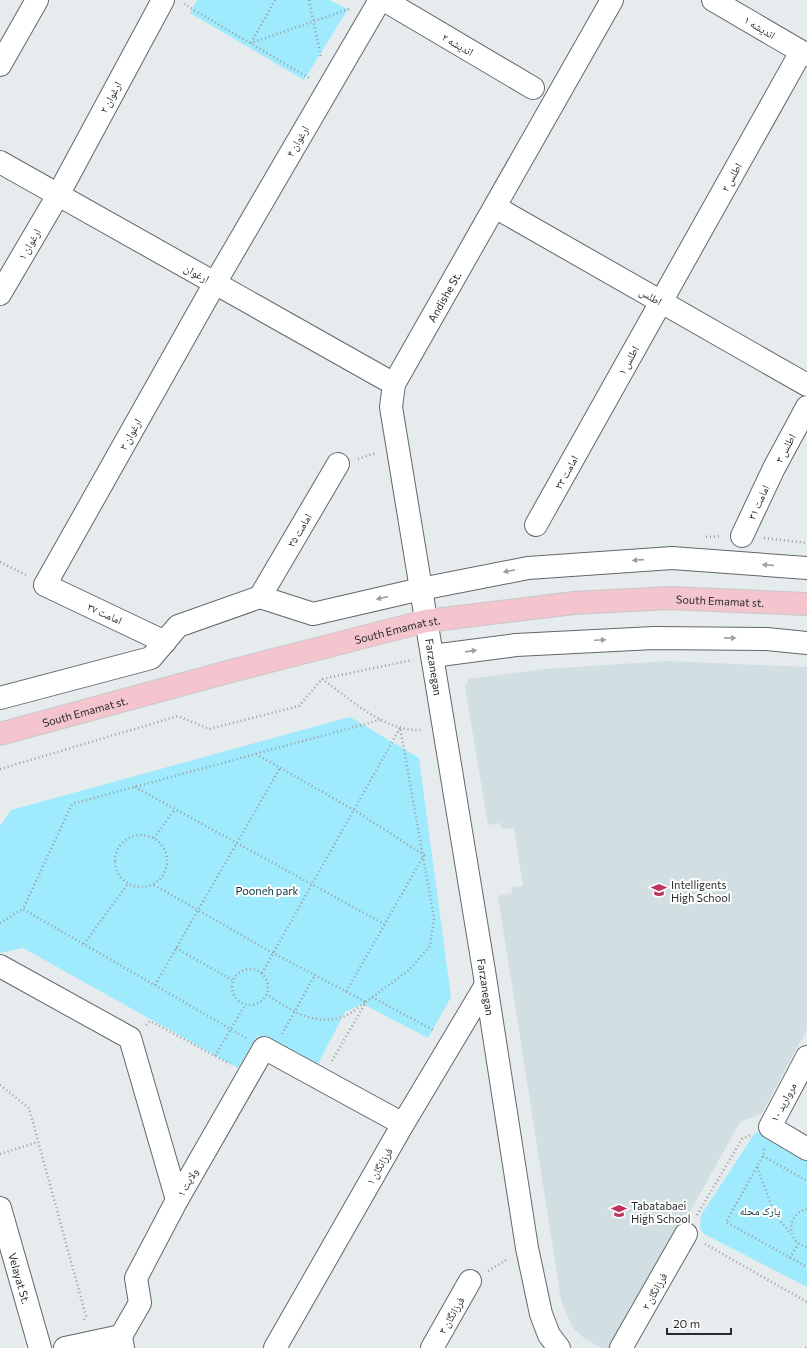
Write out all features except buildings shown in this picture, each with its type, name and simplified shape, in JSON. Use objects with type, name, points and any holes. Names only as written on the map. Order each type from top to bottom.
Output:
[{"type":"main road","name":"South Emamat st.","points":[[0,734],[250,666],[426,622],[574,603],[663,598],[807,604]]},
{"type":"street","points":[[0,65],[38,0]]},
{"type":"street","name":"ارغوان ۲","points":[[58,194],[163,0]]},
{"type":"street","name":"ارغوان ۴","points":[[215,283],[327,88],[380,0]]},
{"type":"street","name":"اندیشه ۲","points":[[384,0],[533,88]]},
{"type":"street","name":"Andishe St.","points":[[426,622],[391,407],[394,384],[496,207],[612,0]]},
{"type":"street","name":"اندیشه ۱","points":[[713,0],[740,7],[804,53]]},
{"type":"street","name":"اطلس ۲","points":[[661,302],[804,53]]},
{"type":"street","name":"ارغوان","points":[[0,162],[394,384]]},
{"type":"street","name":"ارغوان ۱","points":[[0,294],[58,194]]},
{"type":"street","name":"اطلس","points":[[496,207],[807,385]]},
{"type":"street","name":"ارغوان ۳","points":[[45,585],[215,283]]},
{"type":"street","name":"اطلس ۱","points":[[595,418],[661,302]]},
{"type":"street","name":"اطلس ۳","points":[[774,468],[807,407]]},
{"type":"street","name":"امامت ۳۳","points":[[536,525],[595,418]]},
{"type":"street","name":"امامت ۳۵","points":[[260,597],[338,464]]},
{"type":"street","name":"امامت ۳۱","points":[[742,536],[774,468]]},
{"type":"street","points":[[0,698],[151,658],[178,626],[260,597],[313,614],[421,589],[528,568],[672,558],[807,568]]},
{"type":"street","name":"امامت ۳۷","points":[[45,585],[165,642]]},
{"type":"street","name":"Farzanegan","points":[[426,622],[486,985],[527,1248],[541,1314],[549,1335],[559,1348]]},
{"type":"street","points":[[432,656],[516,644],[654,638],[767,639],[807,643]]},
{"type":"street","points":[[0,966],[130,1038]]},
{"type":"street","name":"فرزانگان ۱","points":[[275,1348],[403,1124],[486,985]]},
{"type":"street","name":"ولایت ۱","points":[[130,1038],[177,1200]]},
{"type":"street","points":[[268,1050],[403,1124]]},
{"type":"street","name":"ولایت ۱","points":[[177,1200],[248,1074],[268,1050]]},
{"type":"street","name":"مروارید ۱۰","points":[[770,1127],[807,1057]]},
{"type":"street","points":[[770,1127],[807,1149]]},
{"type":"street","points":[[69,1347],[122,1342],[140,1303],[136,1278],[177,1200]]},
{"type":"street","name":"Velayat St.","points":[[0,1208],[40,1348]]},
{"type":"street","name":"فرزانگان ۲","points":[[621,1348],[686,1234]]},
{"type":"street","name":"فرزانگان ۳","points":[[432,1348],[470,1281]]},
{"type":"path","points":[[177,0],[327,88]]},
{"type":"path","points":[[251,43],[275,0]]},
{"type":"path","points":[[309,0],[327,88]]},
{"type":"path","points":[[251,43],[355,7]]},
{"type":"path","points":[[338,464],[398,447]]},
{"type":"path","points":[[0,562],[45,585]]},
{"type":"path","points":[[0,769],[178,716],[209,729],[299,706],[322,679],[432,656]]},
{"type":"path","points":[[322,679],[380,720],[411,731],[444,729]]},
{"type":"path","points":[[0,923],[22,909],[72,804],[380,720]]},
{"type":"path","points":[[262,973],[400,727]]},
{"type":"path","points":[[267,994],[295,1012],[316,1020],[342,1017],[366,1002],[409,970],[430,946],[434,918],[400,727]]},
{"type":"path","points":[[256,754],[354,810],[424,855]]},
{"type":"path","points":[[155,985],[280,768]]},
{"type":"path","points":[[135,787],[384,924]]},
{"type":"path","points":[[154,838],[175,809]]},
{"type":"path","points":[[141,834],[154,838],[164,848],[168,862],[164,875],[154,885],[140,888],[127,885],[117,875],[113,861],[117,848],[127,838],[141,834]]},
{"type":"path","points":[[346,992],[424,855]]},
{"type":"path","points":[[84,944],[127,885]]},
{"type":"path","points":[[154,885],[273,953],[366,1002]]},
{"type":"path","points":[[22,909],[268,1050],[295,1012],[315,975]]},
{"type":"path","points":[[176,948],[232,980]]},
{"type":"path","points":[[251,969],[262,973],[268,983],[267,994],[259,1003],[248,1006],[238,1002],[232,992],[232,980],[240,971],[251,969]]},
{"type":"path","points":[[372,997],[453,1040]]},
{"type":"path","points":[[322,1080],[366,1002]]},
{"type":"path","points":[[215,1056],[245,1005]]},
{"type":"path","points":[[130,1038],[150,1021],[248,1074]]},
{"type":"path","points":[[0,1085],[29,1108],[86,1316],[69,1347]]},
{"type":"path","points":[[770,1127],[763,1156],[726,1222],[807,1267]]},
{"type":"path","points":[[770,1127],[742,1139],[686,1234],[807,1302]]},
{"type":"path","points":[[0,1154],[38,1142]]},
{"type":"path","points":[[763,1156],[807,1181]]},
{"type":"path","points":[[757,1167],[774,1215],[798,1244],[807,1248]]},
{"type":"path","points":[[791,1234],[790,1228],[794,1217],[799,1212],[807,1209]]},
{"type":"path","points":[[790,1258],[798,1244]]},
{"type":"path","points":[[470,1281],[527,1248]]},
{"type":"shaded area","name":"Intelligents High School","points":[[667,661],[807,667],[807,1029],[762,1113],[740,1122],[614,1348],[602,1348],[585,1339],[575,1330],[569,1320],[561,1300],[498,896],[512,893],[511,887],[523,886],[514,828],[501,829],[500,823],[488,825],[465,687],[469,679],[545,669]]},
{"type":"green space","points":[[197,0],[329,0],[348,9],[304,80],[190,13]]},
{"type":"green space","name":"Pooneh park","points":[[350,717],[419,758],[451,997],[428,1038],[363,1004],[345,1012],[316,1068],[257,1036],[238,1068],[23,948],[0,953],[0,826],[11,810]]},
{"type":"green space","name":"پارک محله","points":[[762,1132],[807,1159],[807,1287],[704,1234],[700,1228],[701,1215],[755,1133]]},
{"type":"place","name":"Intelligents High School","points":[[659,890]]},
{"type":"place","name":"Tabatabaei High School","points":[[619,1211]]}]
